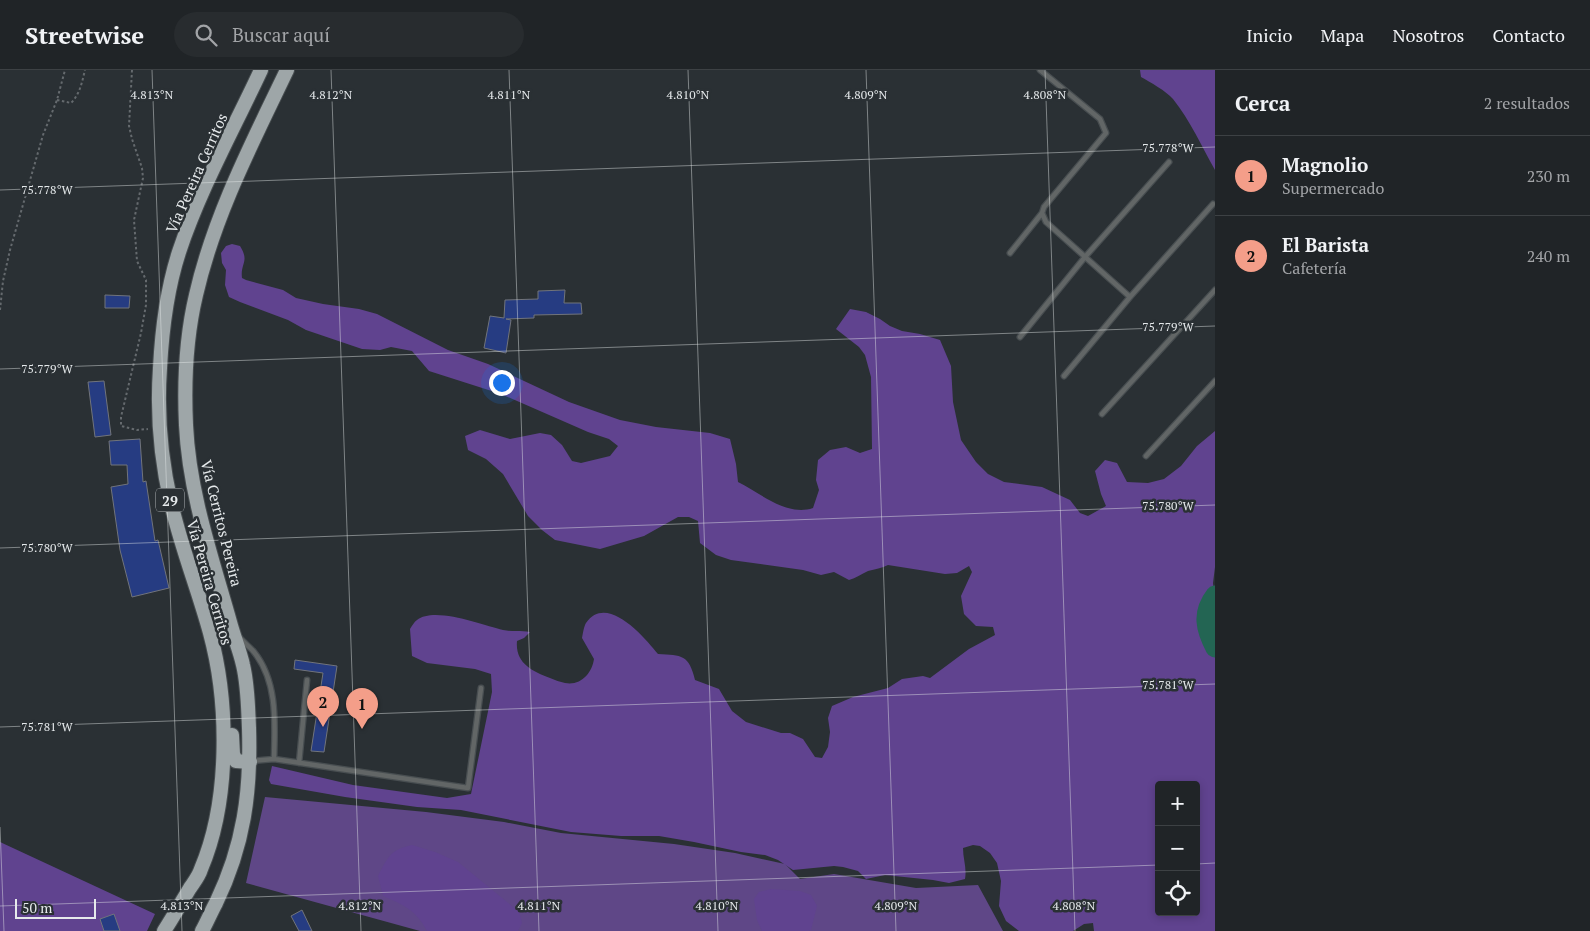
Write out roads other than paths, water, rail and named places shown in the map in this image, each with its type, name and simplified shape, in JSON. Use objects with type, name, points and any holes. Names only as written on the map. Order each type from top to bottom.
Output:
[{"type":"highway","name":"Vía Pereira Cerritos","points":[[164,931],[201,870],[214,830],[221,787],[223,755],[222,700],[210,634],[182,547],[162,461],[160,369],[163,329],[168,294],[179,252],[201,196],[260,70]]},
{"type":"highway","name":"Vía Cerritos Pereira","points":[[202,931],[226,881],[242,833],[249,787],[250,762],[248,698],[243,664],[205,535],[189,457],[186,426],[186,368],[189,332],[206,256],[226,200],[287,70]]},
{"type":"highway","points":[[210,634],[226,668],[232,698],[233,754],[236,760],[250,762]]},
{"type":"lane","points":[[1010,252],[1042,214],[1044,207],[1106,133],[1100,119],[1040,70]]},
{"type":"lane","points":[[1020,336],[1085,257],[1169,162]]},
{"type":"lane","points":[[1064,376],[1130,297],[1213,204]]},
{"type":"lane","points":[[1042,214],[1046,222],[1130,297]]},
{"type":"lane","points":[[1102,414],[1215,290]]},
{"type":"lane","points":[[1146,456],[1215,381]]},
{"type":"lane","points":[[232,630],[254,652],[263,668],[271,690],[275,712],[274,759]]},
{"type":"lane","points":[[298,763],[307,680]]},
{"type":"lane","points":[[250,762],[274,759],[468,788],[481,688]]},
{"type":"waterway","points":[[1215,595],[1206,615],[1207,628],[1215,648]]},
{"type":"place","name":"El Barista","points":[[323,727]]},
{"type":"place","name":"Magnolio","points":[[362,729]]}]
